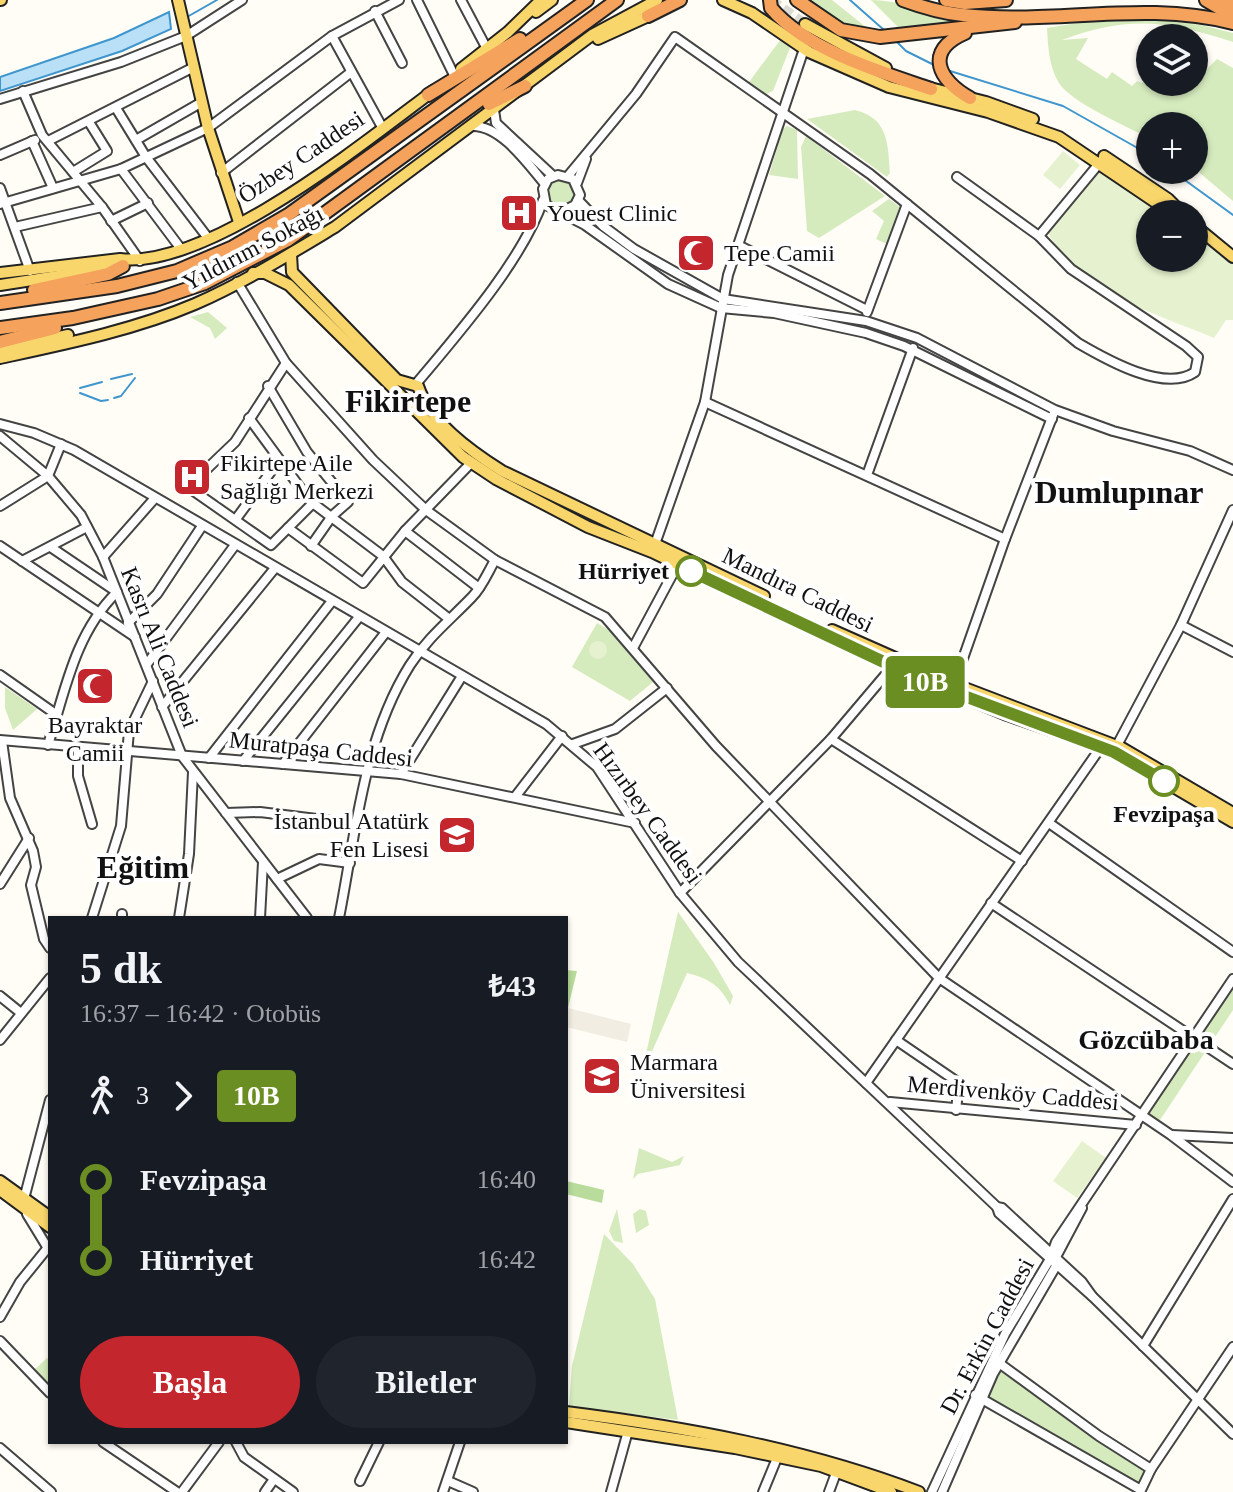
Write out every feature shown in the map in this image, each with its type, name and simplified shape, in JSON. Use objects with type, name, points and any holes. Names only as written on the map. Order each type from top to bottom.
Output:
[{"type":"highway","points":[[428,95],[586,0]]},
{"type":"highway","points":[[0,300],[117,286],[177,271],[233,247],[288,215],[586,0]]},
{"type":"highway","points":[[288,240],[620,0]]},
{"type":"highway","points":[[648,16],[680,0]]},
{"type":"highway","points":[[797,0],[825,21],[856,34],[910,36],[1106,7]]},
{"type":"highway","points":[[903,0],[962,15],[1019,15],[1163,4],[1233,23]]},
{"type":"highway","points":[[946,0],[1006,0]]},
{"type":"highway","points":[[1206,0],[1233,16]]},
{"type":"highway","points":[[1224,0],[1233,5]]},
{"type":"highway","points":[[770,2],[777,15],[792,27],[861,66],[931,89]]},
{"type":"highway","points":[[970,98],[951,87],[940,67],[940,53],[952,39],[979,27]]},
{"type":"highway","points":[[0,342],[205,283],[348,206],[485,107],[525,86]]},
{"type":"highway","points":[[0,300],[96,277],[123,266]]},
{"type":"highway","points":[[0,328],[73,318],[158,299]]},
{"type":"main road","points":[[178,0],[208,128],[239,222]]},
{"type":"main road","name":"Özbey Caddesi","points":[[0,273],[120,259],[140,261],[208,238],[271,207],[428,95],[508,32],[541,0]]},
{"type":"main road","points":[[508,32],[552,0]]},
{"type":"main road","points":[[562,59],[592,35],[657,0]]},
{"type":"main road","points":[[562,59],[686,0]]},
{"type":"main road","points":[[723,0],[752,13],[804,49],[889,87],[1022,122],[1059,137],[1103,159],[1155,200]]},
{"type":"main road","points":[[805,24],[871,61],[931,89],[970,98],[1043,123],[1169,200]]},
{"type":"main road","name":"Yıldırım Sokağı","points":[[0,358],[126,327],[197,303],[291,254],[335,227],[562,59]]},
{"type":"main road","points":[[1208,239],[1233,257]]},
{"type":"main road","name":"Mandıra Caddesi","points":[[291,254],[292,272],[397,380],[414,387],[422,402],[473,452],[502,471],[654,548],[953,688],[1101,747],[1116,749],[1233,822]]},
{"type":"main road","points":[[0,285],[140,261]]},
{"type":"main road","name":"Mandıra Caddesi","points":[[253,273],[265,273],[289,285],[471,463],[588,527],[654,548],[678,564],[892,667],[1116,749],[1233,813]]},
{"type":"main road","points":[[0,350],[126,327]]},
{"type":"main road","points":[[414,387],[415,400],[405,399],[401,389],[414,387]]},
{"type":"main road","points":[[0,1181],[48,1225]]},
{"type":"main road","points":[[0,1190],[48,1216]]},
{"type":"main road","points":[[568,1412],[673,1427],[830,1460],[919,1492]]},
{"type":"main road","points":[[568,1422],[777,1458],[836,1473],[891,1492]]},
{"type":"street","points":[[0,99],[121,62],[186,36],[242,0]]},
{"type":"street","points":[[2,203],[121,169],[208,128],[332,36],[399,0]]},
{"type":"street","points":[[417,0],[454,75]]},
{"type":"street","points":[[461,0],[487,49]]},
{"type":"street","points":[[375,11],[402,63]]},
{"type":"street","points":[[332,36],[382,127]]},
{"type":"street","points":[[568,176],[588,154],[675,37],[907,204],[1078,343],[1112,363],[1169,381],[1184,380],[1195,372],[1198,357],[1186,346],[1071,269],[1039,236],[957,177]]},
{"type":"street","points":[[654,548],[705,402],[722,304],[804,49]]},
{"type":"street","points":[[0,155],[89,122],[194,67]]},
{"type":"street","points":[[221,173],[350,73]]},
{"type":"street","points":[[23,91],[45,138],[102,207],[140,261]]},
{"type":"street","points":[[136,140],[202,102]]},
{"type":"street","points":[[116,108],[146,157],[208,238]]},
{"type":"street","points":[[494,110],[496,123],[553,176],[568,176],[577,183]]},
{"type":"street","points":[[73,172],[107,151],[89,122]]},
{"type":"street","points":[[472,126],[482,126],[497,133],[545,184]]},
{"type":"street","points":[[32,141],[53,188]]},
{"type":"street","points":[[588,154],[577,183],[578,200],[603,226],[634,249],[722,304],[866,321],[917,338],[1054,414]]},
{"type":"street","points":[[1039,236],[1103,159]]},
{"type":"street","points":[[121,169],[181,249]]},
{"type":"street","points":[[536,221],[545,184],[553,176]]},
{"type":"street","points":[[0,188],[2,203],[15,227],[30,271]]},
{"type":"street","points":[[543,200],[550,209],[561,212],[668,284],[722,304],[866,333],[913,350],[1054,414],[1190,451],[1233,470]]},
{"type":"street","points":[[561,212],[571,209],[578,200]]},
{"type":"street","points":[[111,221],[148,203]]},
{"type":"street","points":[[866,321],[867,310],[907,204]]},
{"type":"street","points":[[15,227],[102,207]]},
{"type":"street","points":[[414,387],[477,307],[536,221],[550,209]]},
{"type":"street","points":[[740,246],[867,310]]},
{"type":"street","name":"Merdivenköy Caddesi","points":[[237,282],[286,363],[345,432],[426,510],[495,560],[605,617],[770,803],[939,978],[1136,1124],[1171,1135],[1233,1138]]},
{"type":"street","points":[[867,475],[917,338]]},
{"type":"street","points":[[286,363],[268,386],[235,442],[188,487],[271,545],[313,503]]},
{"type":"street","points":[[268,386],[307,452],[348,502],[332,516],[311,546]]},
{"type":"street","points":[[705,402],[1005,539]]},
{"type":"street","points":[[953,688],[1005,539],[1054,414]]},
{"type":"street","points":[[249,418],[278,462],[313,503],[383,556],[402,582],[448,618]]},
{"type":"street","name":"Hızırbey Caddesi","points":[[0,424],[61,444],[462,676],[573,744],[597,767],[680,893],[738,962],[1000,1208],[1233,1434]]},
{"type":"street","name":"Kasrı Ali Caddesi","points":[[0,436],[48,476],[87,527],[103,557],[182,756],[305,916]]},
{"type":"street","points":[[0,506],[48,476],[61,444]]},
{"type":"street","points":[[236,519],[278,462]]},
{"type":"street","points":[[288,528],[363,583],[405,531],[471,463]]},
{"type":"street","points":[[103,557],[155,498]]},
{"type":"street","points":[[1116,749],[1181,625],[1233,510]]},
{"type":"street","points":[[128,623],[157,594],[202,526]]},
{"type":"street","points":[[22,561],[87,527]]},
{"type":"street","points":[[405,531],[479,588]]},
{"type":"street","points":[[147,664],[235,545]]},
{"type":"street","points":[[0,546],[135,637]]},
{"type":"street","points":[[48,745],[77,649],[97,612],[117,592],[52,548]]},
{"type":"street","points":[[339,916],[367,771],[382,719],[420,652],[448,618],[479,588],[495,560]]},
{"type":"street","points":[[633,648],[678,564]]},
{"type":"street","points":[[162,707],[275,568]]},
{"type":"street","points":[[209,758],[332,601]]},
{"type":"street","points":[[243,761],[359,617]]},
{"type":"street","points":[[1181,625],[1233,652]]},
{"type":"street","points":[[283,764],[386,632]]},
{"type":"street","points":[[680,893],[831,739],[892,667]]},
{"type":"street","points":[[0,675],[57,715]]},
{"type":"street","points":[[401,774],[462,676]]},
{"type":"street","points":[[93,916],[121,826],[127,751],[138,707],[153,681]]},
{"type":"street","points":[[573,744],[615,729],[667,688]]},
{"type":"street","points":[[515,797],[562,736]]},
{"type":"street","points":[[831,739],[1022,861]]},
{"type":"street","points":[[1,740],[10,793],[29,838],[36,867],[31,885],[36,913],[48,945]]},
{"type":"street","name":"Muratpaşa Caddesi","points":[[1,740],[401,774],[635,823]]},
{"type":"street","points":[[866,1083],[1101,747]]},
{"type":"street","points":[[78,748],[78,776],[92,824]]},
{"type":"street","points":[[179,916],[189,854],[194,771]]},
{"type":"street","points":[[0,784],[10,793]]},
{"type":"street","points":[[226,813],[296,815],[357,824]]},
{"type":"street","points":[[1049,823],[1233,952]]},
{"type":"street","points":[[0,884],[29,838]]},
{"type":"street","points":[[277,879],[319,859],[350,863]]},
{"type":"street","points":[[260,916],[263,861]]},
{"type":"street","points":[[991,903],[1233,1064]]},
{"type":"street","name":"Dr. Erkin Caddesi","points":[[932,1492],[979,1396],[1084,1203],[1233,979]]},
{"type":"street","points":[[0,1040],[48,980]]},
{"type":"street","points":[[0,996],[21,1013]]},
{"type":"street","points":[[896,1040],[959,1083],[956,1110]]},
{"type":"street","points":[[889,1104],[1136,1124]]},
{"type":"street","points":[[46,1130],[23,1203],[48,1246]]},
{"type":"street","points":[[1171,1135],[1233,1182]]},
{"type":"street","points":[[1143,1346],[1233,1199]]},
{"type":"street","points":[[0,1317],[20,1282],[48,1249]]},
{"type":"street","name":"Hızırbey Caddesi","points":[[1053,1259],[1077,1286],[1092,1296]]},
{"type":"street","name":"Dr. Erkin Caddesi","points":[[942,1492],[1005,1334],[1053,1259]]},
{"type":"street","points":[[0,1341],[48,1391]]},
{"type":"street","points":[[979,1396],[1083,1460],[1141,1490],[1151,1469],[1233,1347]]},
{"type":"street","points":[[999,1363],[1099,1436],[1151,1469]]},
{"type":"street","points":[[611,1492],[628,1431]]},
{"type":"street","points":[[106,1444],[179,1492],[217,1444]]},
{"type":"street","points":[[237,1444],[244,1457],[293,1492]]},
{"type":"street","points":[[360,1481],[378,1444]]},
{"type":"street","points":[[443,1492],[459,1444]]},
{"type":"street","points":[[0,1448],[51,1492]]},
{"type":"street","points":[[763,1492],[777,1458]]},
{"type":"street","points":[[829,1492],[836,1473]]},
{"type":"street","points":[[265,1492],[274,1479]]},
{"type":"street","points":[[448,1481],[473,1492]]},
{"type":"green space","points":[[805,0],[832,0],[867,28],[843,24]]},
{"type":"green space","points":[[871,0],[894,3],[969,22],[899,28]]},
{"type":"green space","points":[[1119,16],[1165,16],[1197,24],[1128,24],[1062,40],[1088,38],[1076,59],[1107,79],[1112,72],[1132,86],[1136,82],[1136,96],[1208,96],[1208,68],[1217,59],[1233,68],[1233,201],[1208,180],[1208,112],[1136,112],[1136,132],[1088,107],[1059,83],[1051,64],[1047,28]]},
{"type":"green space","points":[[1208,27],[1233,33],[1233,42],[1208,35]]},
{"type":"green space","points":[[781,39],[791,45],[773,91],[766,94],[749,82]]},
{"type":"green space","points":[[855,110],[874,119],[884,133],[890,173],[887,177],[807,119]]},
{"type":"green space","points":[[787,126],[797,130],[798,179],[769,175],[783,129]]},
{"type":"green space","points":[[806,136],[885,196],[819,238],[807,231],[801,147]]},
{"type":"green space","points":[[1063,151],[1080,165],[1060,189],[1043,175]]},
{"type":"green space","points":[[1101,165],[1149,200],[1136,200],[1136,272],[1208,272],[1208,243],[1233,261],[1233,320],[1226,320],[1214,338],[1118,297],[1077,269],[1059,250],[1045,228]]},
{"type":"green space","points":[[560,179],[570,183],[574,193],[570,203],[560,207],[550,203],[546,193],[550,183]]},
{"type":"green space","points":[[889,199],[900,207],[887,244],[876,239],[884,221],[872,211]]},
{"type":"green space","points":[[208,312],[227,328],[215,339],[210,328],[190,317]]},
{"type":"green space","points":[[597,623],[609,630],[653,682],[630,701],[572,667]]},
{"type":"green space","points":[[594,641],[602,641],[607,650],[605,657],[594,659],[589,654],[589,646]]},
{"type":"green space","points":[[5,687],[37,709],[13,730],[5,708]]},
{"type":"green space","points":[[678,912],[733,996],[730,1005],[713,984],[687,973],[641,1076]]},
{"type":"green space","points":[[568,970],[577,971],[568,1008]]},
{"type":"green space","points":[[1233,983],[1233,1010],[1158,1123],[1145,1117]]},
{"type":"green space","points":[[1082,1141],[1106,1158],[1077,1198],[1053,1181]]},
{"type":"green space","points":[[639,1148],[672,1162],[684,1156],[680,1165],[638,1174],[633,1179]]},
{"type":"green space","points":[[568,1181],[604,1190],[602,1203],[568,1194]]},
{"type":"green space","points":[[617,1209],[623,1243],[614,1241],[609,1231]]},
{"type":"green space","points":[[640,1209],[646,1211],[649,1225],[636,1233],[633,1214]]},
{"type":"green space","points":[[604,1234],[633,1264],[655,1299],[678,1420],[569,1406],[572,1366]]},
{"type":"green space","points":[[48,1359],[48,1385],[34,1370]]},
{"type":"green space","points":[[1000,1371],[1145,1470],[1140,1485],[987,1397]]},
{"type":"shaded area","points":[[568,1008],[631,1024],[627,1042],[568,1027]]},
{"type":"water","points":[[169,12],[171,29],[122,51],[0,91],[0,77],[114,38]]},
{"type":"waterway","points":[[187,17],[217,0]]},
{"type":"waterway","points":[[850,0],[884,30]]},
{"type":"waterway","points":[[895,40],[906,51],[936,66]]},
{"type":"waterway","points":[[950,71],[1063,106],[1136,147]]},
{"type":"waterway","points":[[1190,184],[1233,215]]},
{"type":"waterway","points":[[111,379],[132,374]]},
{"type":"waterway","points":[[114,398],[121,396],[135,378]]},
{"type":"waterway","points":[[80,388],[102,382]]},
{"type":"waterway","points":[[80,393],[101,401],[108,400]]},
{"type":"tunnel","points":[[771,0],[805,24]]},
{"type":"bus line","name":"10B","points":[[691,571],[924,681],[1007,715],[1114,752],[1164,781]]},
{"type":"place","name":"Youest Clinic","points":[[519,213]]},
{"type":"place","name":"Tepe Camii","points":[[696,253]]},
{"type":"place","name":"Fikirtepe Aile Sağlığı Merkezi","points":[[192,477]]},
{"type":"place","name":"Hürriyet","points":[[691,571]]},
{"type":"place","name":"Bayraktar Camii","points":[[95,686]]},
{"type":"place","name":"Fevzipaşa","points":[[1164,781]]},
{"type":"place","name":"İstanbul Atatürk Fen Lisesi","points":[[457,835]]},
{"type":"place","name":"Marmara Üniversitesi","points":[[602,1076]]},
{"type":"district","name":"Fikirtepe","points":[[408,401]]},
{"type":"district","name":"Dumlupınar","points":[[1119,492]]},
{"type":"district","name":"Eğitim","points":[[143,867]]},
{"type":"district","name":"Gözcübaba","points":[[1146,1039]]}]
